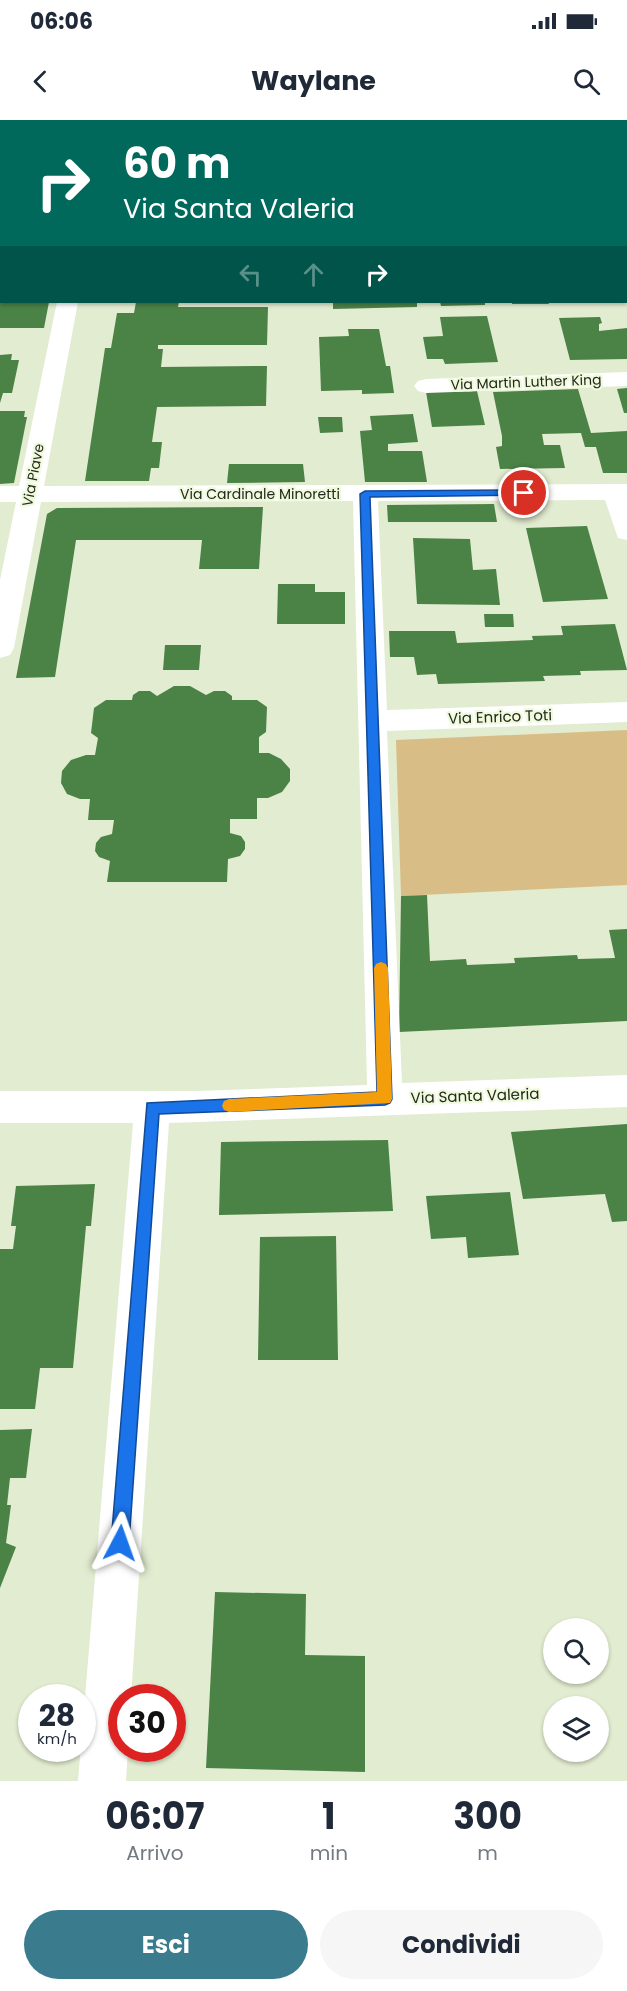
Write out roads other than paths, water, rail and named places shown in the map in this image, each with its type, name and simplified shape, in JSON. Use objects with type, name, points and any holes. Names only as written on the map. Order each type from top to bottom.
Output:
[{"type":"street","name":"Via Piave","points":[[0,648],[67,303]]},
{"type":"street","name":"Via Martin Luther King","points":[[426,386],[627,379]]},
{"type":"street","name":"Via Cardinale Minoretti","points":[[0,494],[621,492]]},
{"type":"street","points":[[621,492],[627,532]]},
{"type":"street","points":[[365,494],[385,1099]]},
{"type":"street","name":"Via Enrico Toti","points":[[374,721],[627,711]]},
{"type":"street","name":"Via Santa Valeria","points":[[0,1107],[152,1108],[627,1091]]},
{"type":"street","points":[[102,1781],[152,1108]]}]
